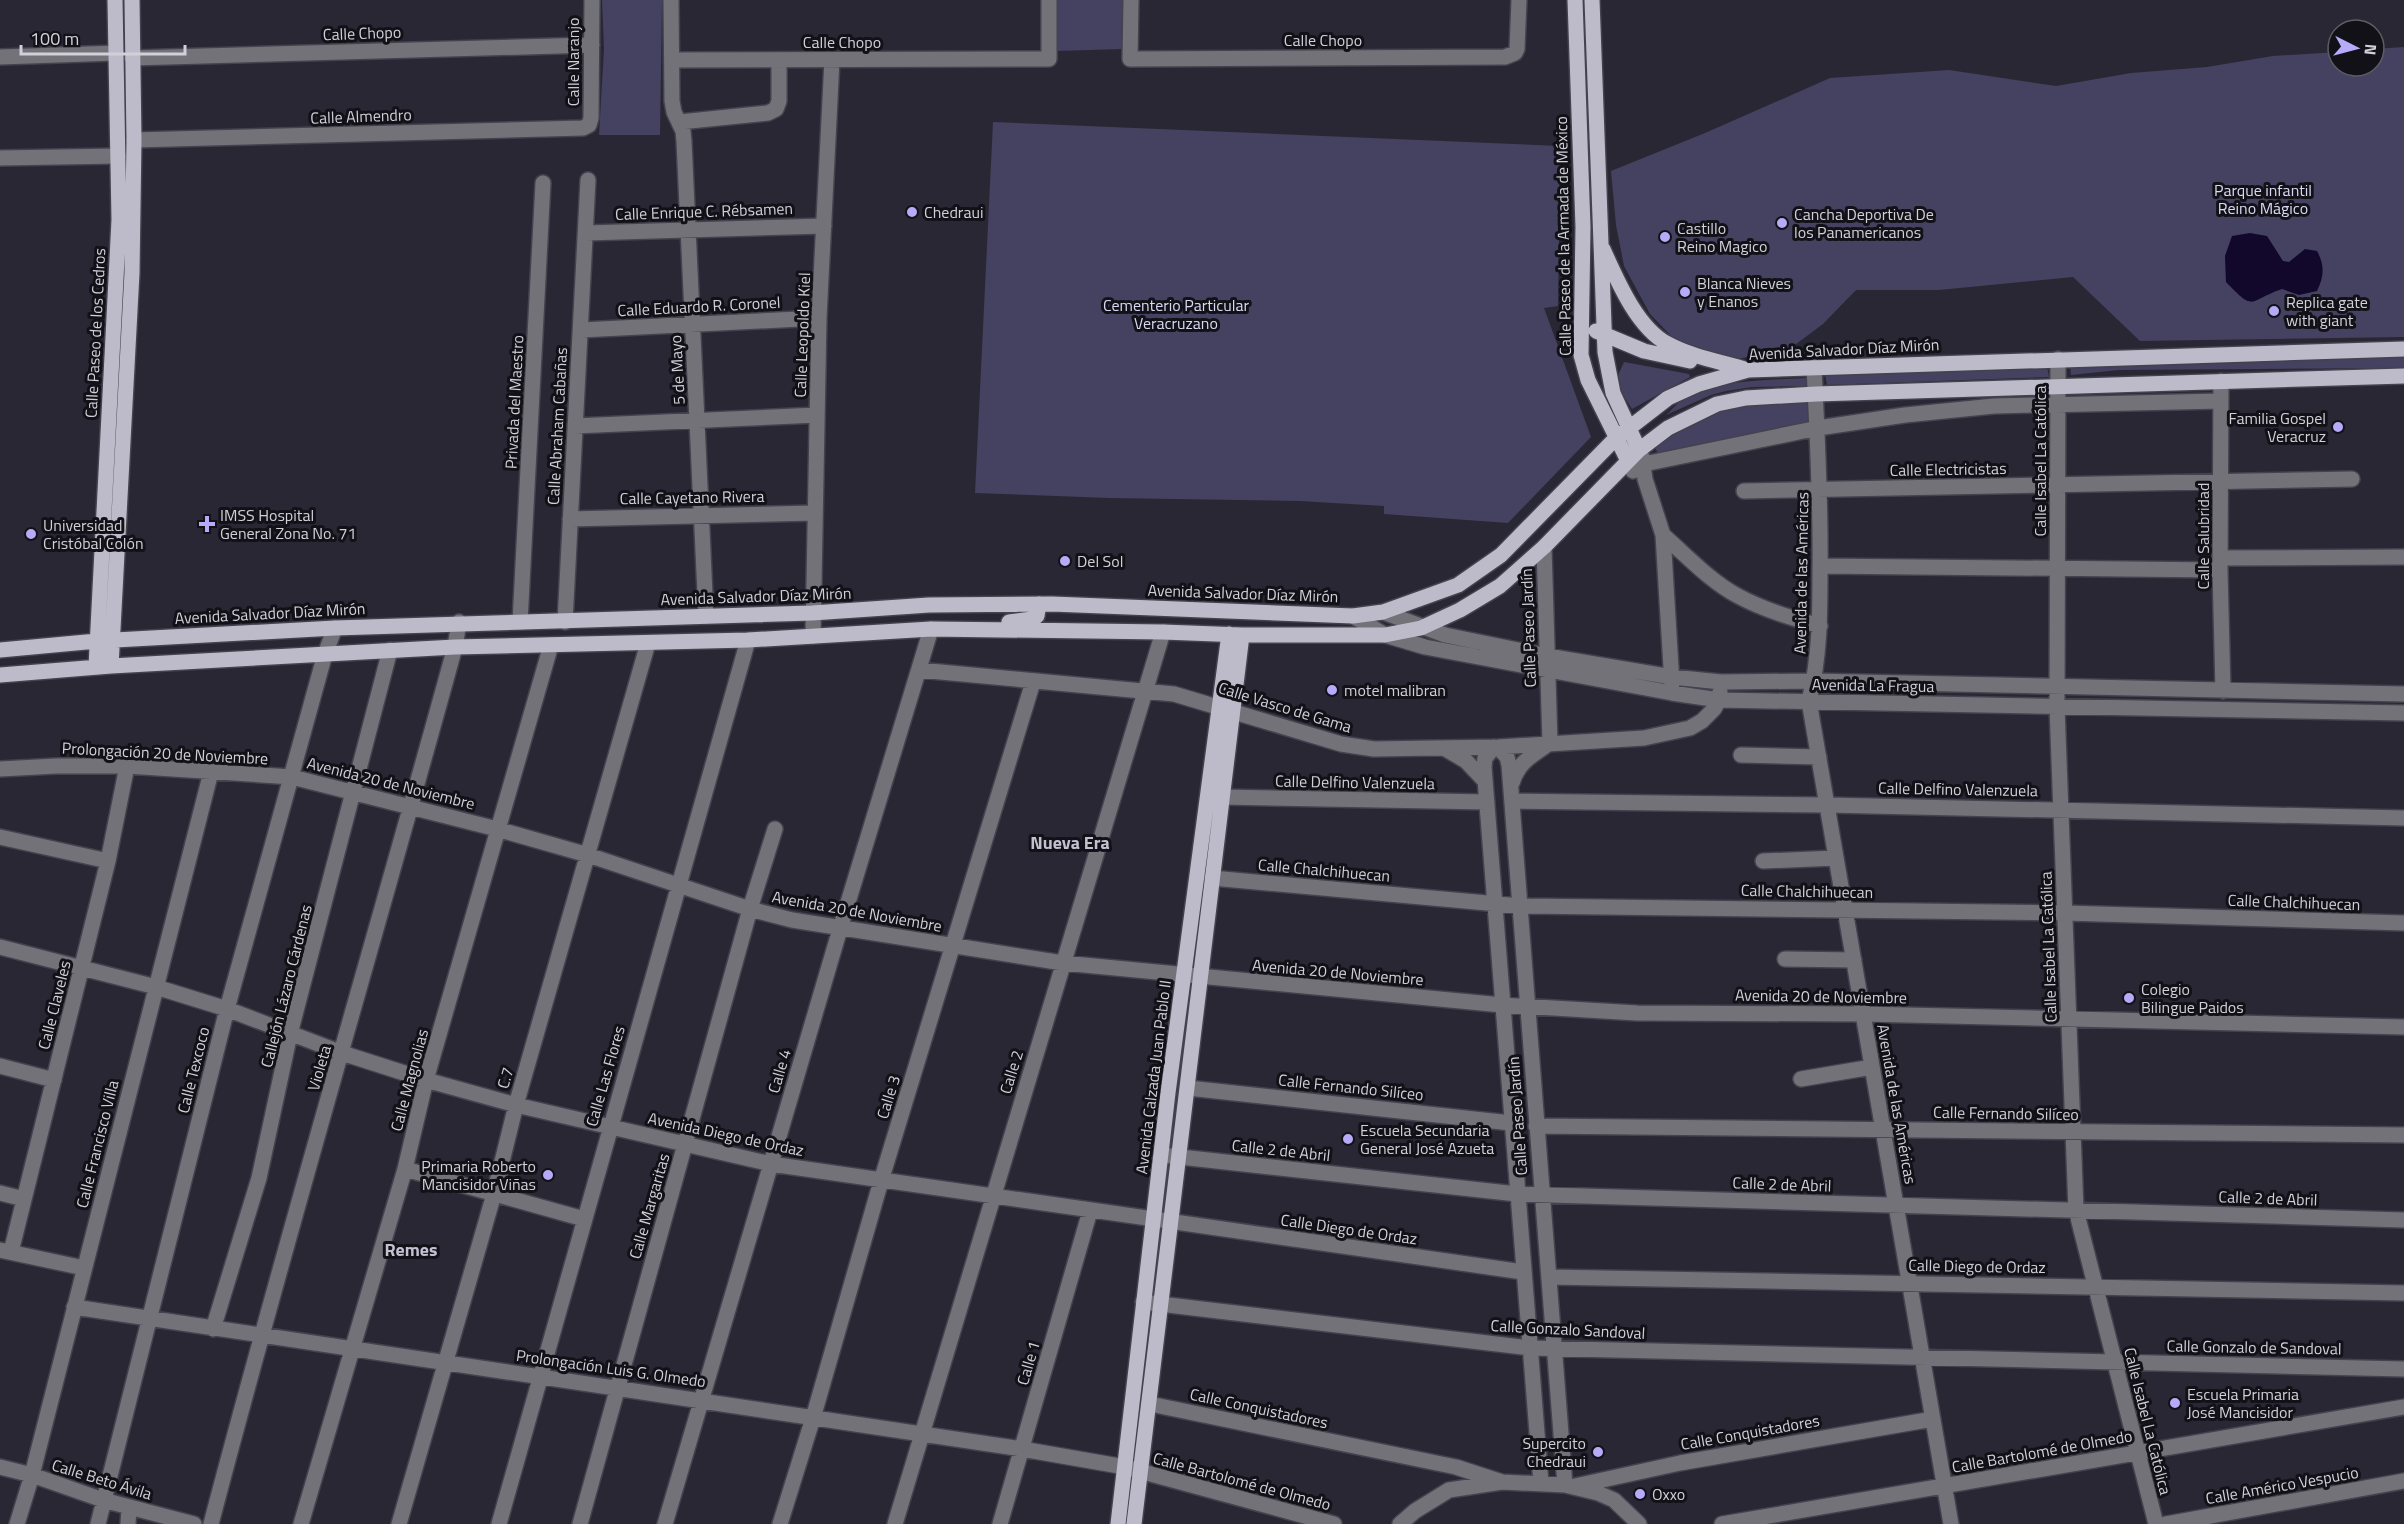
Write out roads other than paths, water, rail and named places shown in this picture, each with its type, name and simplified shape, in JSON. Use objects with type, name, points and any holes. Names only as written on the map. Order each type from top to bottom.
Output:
[{"type":"main road","name":"Calle Paseo de los Cedros","points":[[104,666],[107,442],[118,220],[115,0]]},
{"type":"main road","name":"Calle Paseo de los Cedros","points":[[104,640],[124,443],[132,273],[134,140],[132,0]]},
{"type":"main road","name":"Calle Paseo de la Armada de México","points":[[1575,0],[1583,226],[1581,355],[1588,380],[1615,439],[1638,465]]},
{"type":"main road","points":[[1592,0],[1603,332],[1612,393],[1628,427],[1638,465]]},
{"type":"main road","points":[[1600,242],[1622,291],[1653,333],[1666,344],[1685,352],[1748,370]]},
{"type":"main road","points":[[1582,328],[1603,332],[1644,351],[1706,364],[1722,362]]},
{"type":"main road","name":"Avenida Salvador Díaz Mirón","points":[[0,650],[104,640],[335,628],[459,622],[565,622],[812,613],[929,605],[1039,604],[1353,616],[1383,612],[1458,585],[1501,555],[1628,427],[1668,398],[1699,384],[1748,370],[2404,349]]},
{"type":"main road","points":[[0,675],[104,666],[390,650],[648,643],[931,629],[1385,634],[1421,628],[1460,610],[1500,586],[1638,465],[1668,428],[1717,404],[1746,398],[1816,394],[2404,376]]},
{"type":"main road","points":[[997,630],[1005,622],[1032,619],[1037,616],[1039,604]]},
{"type":"main road","name":"Avenida Calzada Juan Pablo II","points":[[1118,1524],[1183,975],[1235,634]]},
{"type":"main road","name":"Avenida Calzada Juan Pablo II","points":[[1134,1524],[1222,797],[1225,707]]},
{"type":"street","name":"Calle Naranjo","points":[[589,125],[591,118],[591,0]]},
{"type":"street","name":"5 de Mayo","points":[[671,0],[673,107],[680,122],[684,141],[690,230],[706,616]]},
{"type":"street","name":"Calle Chopo","points":[[672,60],[1049,59],[1049,0]]},
{"type":"street","name":"Calle Chopo","points":[[1131,0],[1130,59],[1506,57],[1515,53],[1518,42],[1519,0]]},
{"type":"street","name":"Calle Chopo","points":[[132,58],[592,45]]},
{"type":"street","points":[[0,57],[116,53]]},
{"type":"street","points":[[680,122],[768,113],[776,109],[779,101],[779,60]]},
{"type":"street","name":"Calle Leopoldo Kiel","points":[[813,636],[819,318],[832,60]]},
{"type":"street","points":[[117,96],[133,94]]},
{"type":"street","name":"Calle Almendro","points":[[134,140],[583,128],[589,125]]},
{"type":"street","points":[[0,158],[118,156]]},
{"type":"street","name":"Calle Abraham Cabañas","points":[[565,622],[588,180]]},
{"type":"street","name":"Privada del Maestro","points":[[520,622],[543,183]]},
{"type":"street","name":"Calle Enrique C. Rébsamen","points":[[586,233],[824,226]]},
{"type":"street","name":"Calle Eduardo R. Coronel","points":[[581,330],[819,318]]},
{"type":"street","name":"Calle Isabel La Católica","points":[[2058,359],[2057,707],[2076,1210],[2156,1524]]},
{"type":"street","name":"Avenida de las Américas","points":[[1814,367],[1821,490],[1820,626],[1819,656],[1809,701],[1951,1524]]},
{"type":"street","name":"Calle Salubridad","points":[[2221,381],[2220,564],[2223,691]]},
{"type":"street","points":[[1672,693],[1663,535],[1638,465],[1818,428],[1994,406],[2221,401]]},
{"type":"street","points":[[575,426],[817,415]]},
{"type":"street","points":[[107,442],[124,443]]},
{"type":"street","name":"Calle Electricistas","points":[[1744,491],[2352,479]]},
{"type":"street","name":"Calle Cayetano Rivera","points":[[570,519],[814,513]]},
{"type":"street","points":[[1663,535],[1714,580],[1737,596],[1771,612],[1820,626]]},
{"type":"street","name":"Calle Paseo Jardín","points":[[1544,547],[1550,743]]},
{"type":"street","points":[[1820,566],[2058,569],[2404,557]]},
{"type":"street","name":"Avenida La Fragua","points":[[1383,612],[1421,628],[1547,664],[1672,693],[1719,700],[2404,712]]},
{"type":"street","name":"Avenida La Fragua","points":[[1353,616],[1385,634],[1425,647],[1547,664],[1721,682],[1814,681],[2404,694]]},
{"type":"street","name":"Violeta","points":[[211,1524],[260,1335],[411,806],[455,647],[459,622]]},
{"type":"street","name":"Calle Texcoco","points":[[98,1524],[151,1319],[226,1009],[325,654],[335,628]]},
{"type":"street","name":"Calle 4","points":[[665,1524],[931,629]]},
{"type":"street","name":"Calle 2","points":[[895,1524],[1163,632]]},
{"type":"street","name":"Calle Las Flores","points":[[499,1524],[748,639]]},
{"type":"street","name":"C.7","points":[[399,1524],[648,643]]},
{"type":"street","name":"Calle Magnolias","points":[[301,1524],[405,1169],[426,1080],[551,645]]},
{"type":"street","name":"Callejón Lázaro Cárdenas","points":[[213,1329],[260,1178],[288,1033],[390,650]]},
{"type":"street","name":"Calle Vasco de Gama","points":[[919,670],[1174,694],[1225,707],[1341,744],[1374,749],[1496,747],[1644,738],[1690,728],[1702,721],[1719,700]]},
{"type":"street","name":"Calle 3","points":[[780,1524],[881,1181],[1033,682]]},
{"type":"street","points":[[1719,700],[1721,682]]},
{"type":"street","points":[[1511,794],[1516,770],[1527,758],[1550,743]]},
{"type":"street","points":[[1442,747],[1466,761],[1485,781]]},
{"type":"street","name":"Calle Paseo Jardín","points":[[1541,1483],[1485,781],[1485,758],[1496,747],[1507,757],[1511,794],[1549,1277],[1552,1348],[1570,1486]]},
{"type":"street","points":[[1741,755],[1819,757]]},
{"type":"street","name":"Prolongación 20 de Noviembre","points":[[0,770],[56,766],[127,766],[292,777]]},
{"type":"street","name":"Calle Claveles","points":[[6,1251],[24,1199],[83,968],[127,766]]},
{"type":"street","name":"Calle Francisco Villa","points":[[17,1524],[32,1475],[211,772]]},
{"type":"street","name":"Avenida 20 de Noviembre","points":[[292,777],[411,806],[588,855],[750,909],[840,929],[1063,963],[1502,1005],[1637,1012],[1863,1014],[2404,1028]]},
{"type":"street","name":"Calle Delfino Valenzuela","points":[[1511,794],[1827,805],[2404,818]]},
{"type":"street","name":"Calle Delfino Valenzuela","points":[[1222,797],[1487,802]]},
{"type":"street","name":"Calle Margaritas","points":[[580,1524],[750,909],[776,829]]},
{"type":"street","points":[[0,837],[108,861]]},
{"type":"street","points":[[1763,861],[1836,858]]},
{"type":"street","name":"Calle Chalchihuecan","points":[[1212,878],[1520,906],[2065,913],[2404,923]]},
{"type":"street","name":"Avenida Diego de Ordaz","points":[[0,947],[156,987],[226,1009],[342,1053],[426,1080],[516,1105],[609,1127],[771,1164],[1171,1222]]},
{"type":"street","points":[[1785,959],[1854,960]]},
{"type":"street","points":[[0,1066],[54,1080]]},
{"type":"street","points":[[1801,1079],[1872,1067]]},
{"type":"street","name":"Calle Fernando Silíceo","points":[[1188,1088],[1511,1123]]},
{"type":"street","name":"Calle Fernando Silíceo","points":[[1536,1126],[2404,1135]]},
{"type":"street","name":"Calle 2 de Abril","points":[[1161,1155],[1517,1194],[2404,1220]]},
{"type":"street","points":[[405,1169],[584,1219]]},
{"type":"street","points":[[0,1193],[24,1199]]},
{"type":"street","name":"Calle 1","points":[[1000,1524],[1090,1211]]},
{"type":"street","name":"Calle Diego de Ordaz","points":[[1171,1222],[1523,1272]]},
{"type":"street","points":[[6,1251],[84,1268]]},
{"type":"street","name":"Calle Diego de Ordaz","points":[[1549,1277],[2404,1293]]},
{"type":"street","name":"Calle Gonzalo Sandoval","points":[[1143,1302],[1530,1348],[1922,1358]]},
{"type":"street","name":"Prolongación Luis G. Olmedo","points":[[74,1307],[922,1433],[1125,1467],[1141,1472]]},
{"type":"street","name":"Calle Gonzalo de Sandoval","points":[[1922,1358],[2404,1369]]},
{"type":"street","name":"Calle Conquistadores","points":[[1150,1404],[1456,1467],[1502,1482]]},
{"type":"street","name":"Calle Bartolomé de Olmedo","points":[[1722,1524],[2404,1407]]},
{"type":"street","name":"Calle Conquistadores","points":[[1570,1486],[1680,1463],[1933,1419]]},
{"type":"street","name":"Calle Beto Ávila","points":[[0,1467],[32,1475],[129,1508],[194,1524]]},
{"type":"street","name":"Calle Bartolomé de Olmedo","points":[[1141,1472],[1334,1524]]},
{"type":"street","name":"Calle Américo Vespucio","points":[[2166,1524],[2404,1481]]},
{"type":"street","points":[[1400,1524],[1415,1511],[1449,1490],[1502,1482],[1570,1486],[1598,1493],[1614,1500],[1639,1524]]},
{"type":"street","points":[[128,1524],[129,1508]]},
{"type":"place","name":"Chedraui","points":[[912,212]]},
{"type":"place","name":"Cancha Deportiva De los Panamericanos","points":[[1782,223]]},
{"type":"place","name":"Castillo Reino Magico","points":[[1665,237]]},
{"type":"place","name":"Blanca Nieves y Enanos","points":[[1685,292]]},
{"type":"place","name":"Replica gate with giant","points":[[2274,311]]},
{"type":"place","name":"Familia Gospel Veracruz","points":[[2338,427]]},
{"type":"place","name":"IMSS Hospital General Zona No. 71","points":[[207,524]]},
{"type":"place","name":"Universidad Cristóbal Colón","points":[[31,534]]},
{"type":"place","name":"Del Sol","points":[[1065,561]]},
{"type":"place","name":"motel malibran","points":[[1332,690]]},
{"type":"place","name":"Colegio Bilingue Paidos","points":[[2129,998]]},
{"type":"place","name":"Escuela Secundaria General José Azueta","points":[[1348,1139]]},
{"type":"place","name":"Primaria Roberto Mancisidor Viñas","points":[[548,1175]]},
{"type":"place","name":"Escuela Primaria José Mancisidor","points":[[2175,1403]]},
{"type":"place","name":"Supercito Chedraui","points":[[1598,1452]]},
{"type":"place","name":"Oxxo","points":[[1640,1494]]},
{"type":"district","name":"Nueva Era","points":[[1070,842]]},
{"type":"district","name":"Remes","points":[[411,1249]]},
{"type":"park label","name":"Parque infantil Reino Mágico","points":[[2263,199]]},
{"type":"park label","name":"Cementerio Particular Veracruzano","points":[[1176,314]]}]
